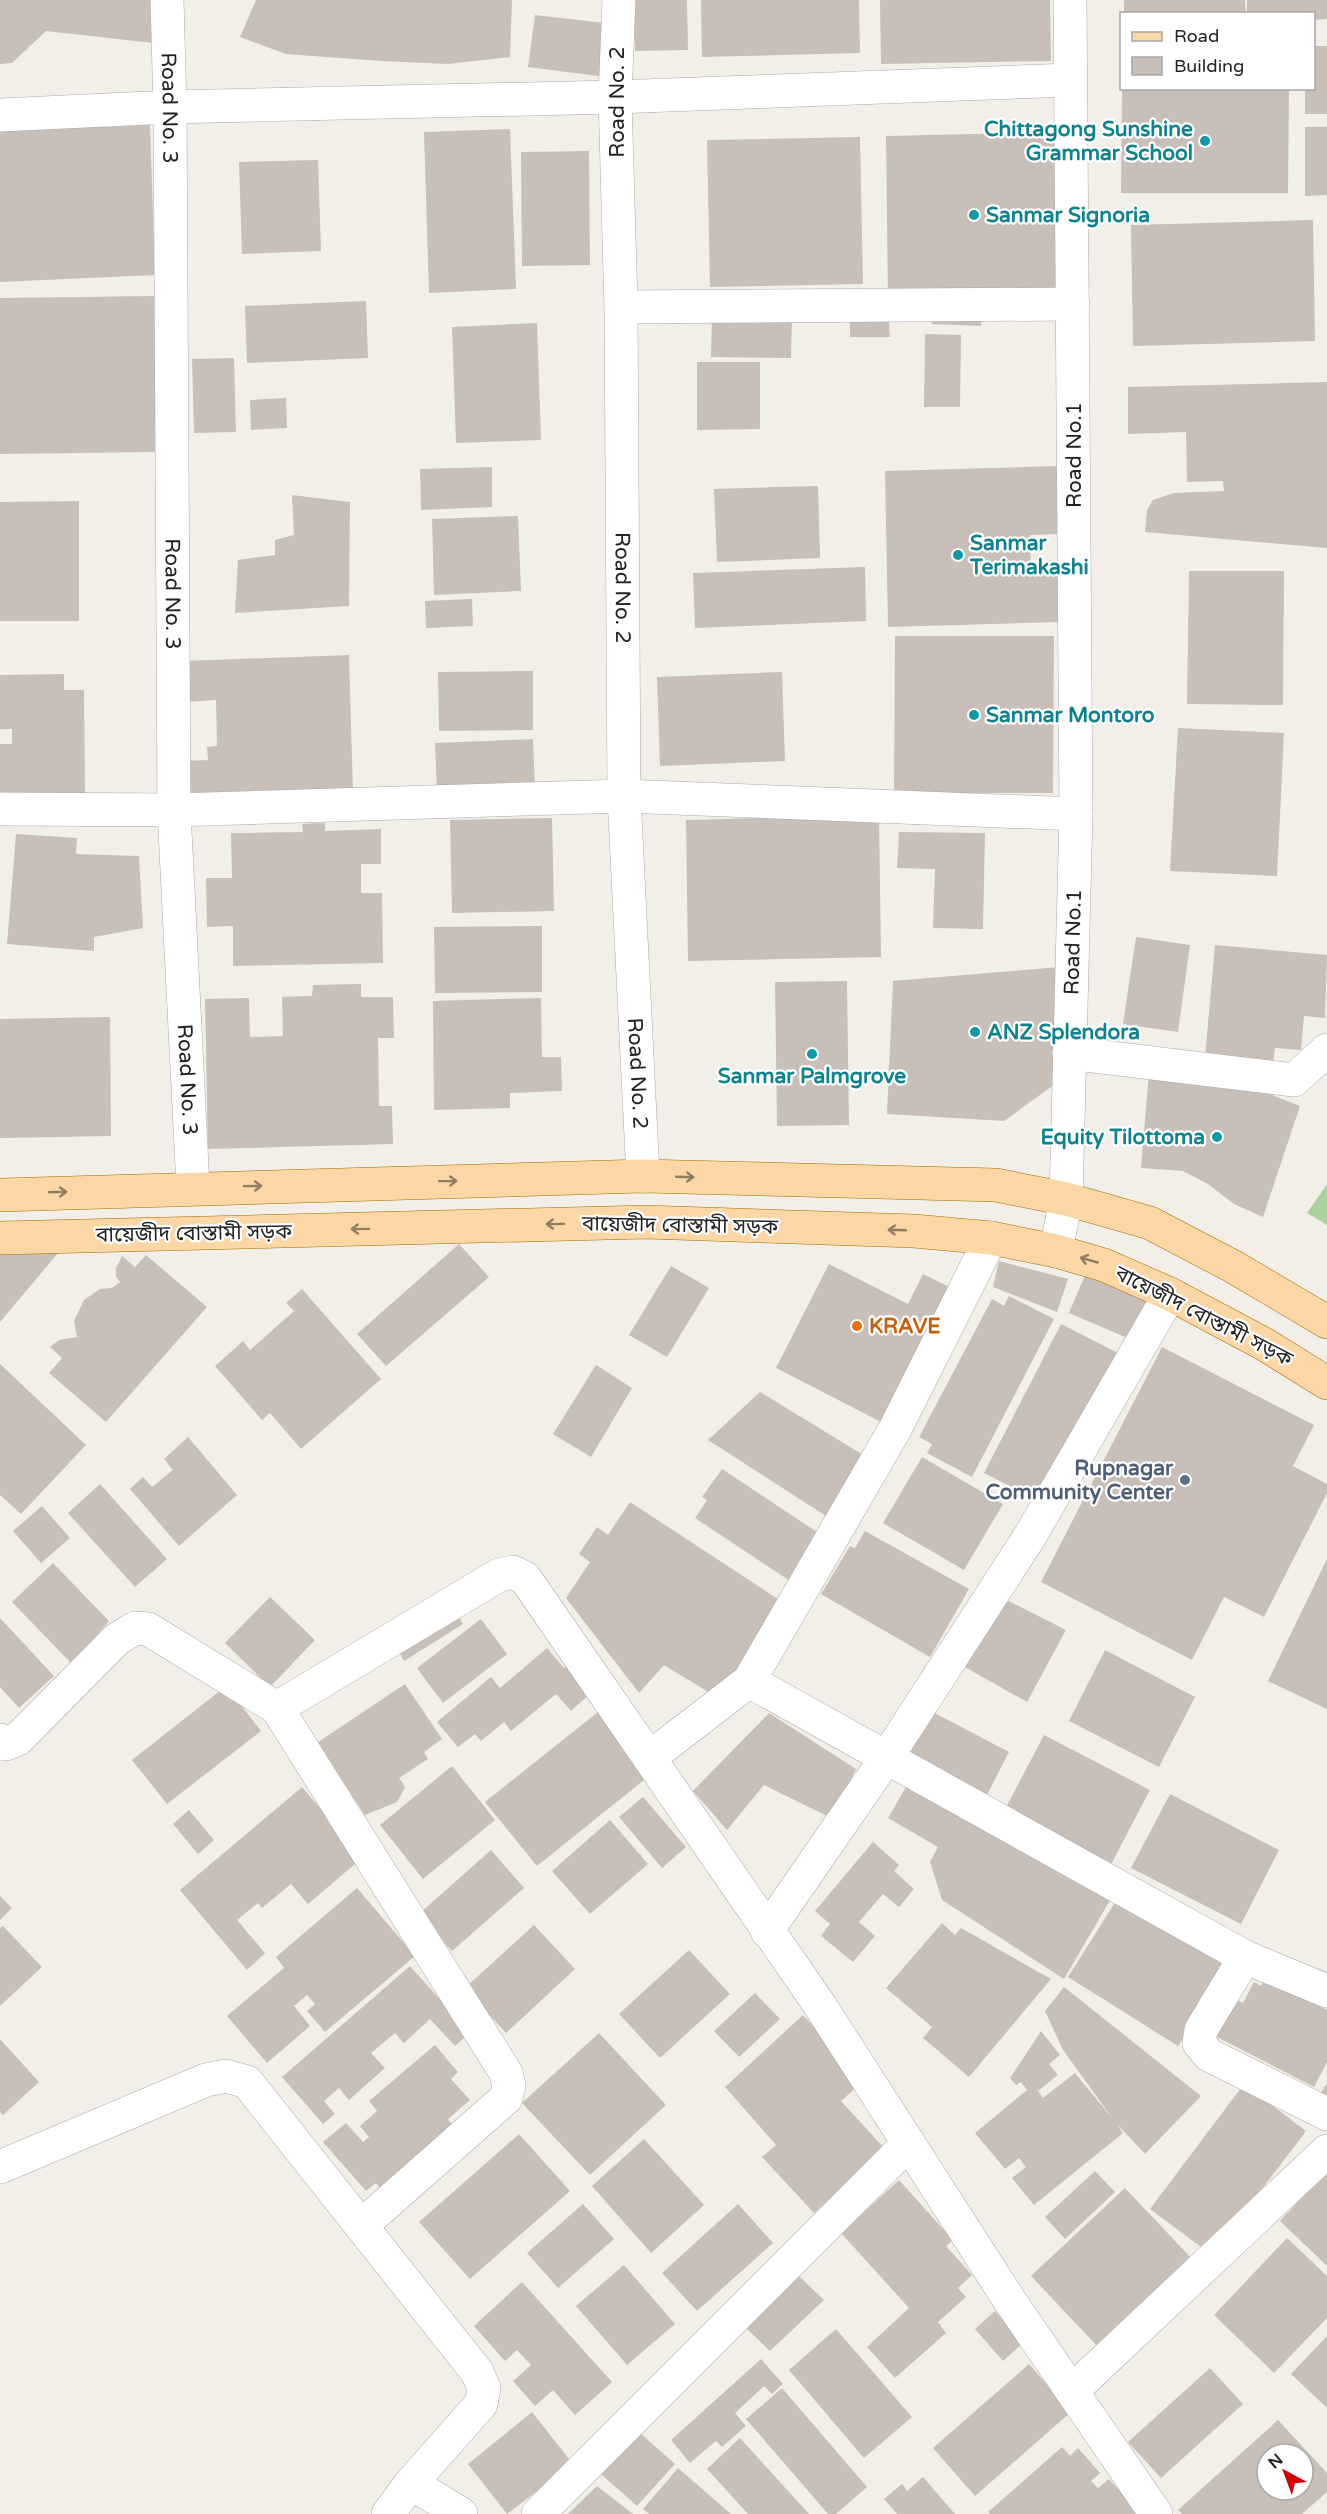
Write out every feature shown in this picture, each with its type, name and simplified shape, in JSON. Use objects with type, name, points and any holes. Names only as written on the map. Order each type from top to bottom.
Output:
[{"type":"main road","name":"বায়েজীদ বোস্তামী সড়ক","points":[[0,1195],[193,1187],[643,1176],[996,1185],[1066,1199],[1150,1223],[1234,1267],[1327,1322]]},
{"type":"main road","name":"বায়েজীদ বোস্তামী সড়ক","points":[[0,1238],[646,1222],[914,1231],[991,1238],[1056,1251],[1104,1265],[1170,1294],[1264,1344],[1327,1383]]},
{"type":"street","name":"Road No. 3","points":[[167,0],[170,107],[174,810],[193,1187]]},
{"type":"street","name":"Road No. 2","points":[[619,0],[615,97],[621,307],[624,796],[643,1176]]},
{"type":"street","name":"Road No.1","points":[[1056,1251],[1066,1199],[1076,814],[1070,0]]},
{"type":"street","points":[[0,115],[170,107],[615,97],[1070,80]]},
{"type":"street","points":[[621,307],[1072,304]]},
{"type":"street","points":[[0,809],[174,810],[624,796],[1076,814]]},
{"type":"street","points":[[1069,1053],[1294,1080],[1327,1050]]},
{"type":"street","points":[[649,1758],[749,1681],[895,1429],[991,1238]]},
{"type":"street","points":[[767,1930],[887,1757],[1030,1536],[1170,1294]]},
{"type":"street","points":[[277,1708],[499,1575],[513,1572],[525,1578],[819,2004],[1010,2301],[1156,2514]]},
{"type":"street","points":[[0,1740],[6,1744],[18,1739],[117,1639],[135,1628],[148,1629],[277,1708],[506,2073],[509,2086],[506,2098],[361,2226]]},
{"type":"street","points":[[749,1681],[1245,1957],[1327,1991]]},
{"type":"street","points":[[1245,1957],[1201,2030],[1199,2043],[1209,2055],[1327,2114]]},
{"type":"street","points":[[0,2167],[206,2080],[226,2076],[247,2082],[477,2372],[484,2388],[481,2404],[411,2483],[388,2514]]},
{"type":"street","points":[[538,2514],[909,2143]]},
{"type":"street","points":[[1072,2391],[1327,2151]]},
{"type":"street","points":[[411,2483],[461,2514]]},
{"type":"green space","points":[[1327,1184],[1327,1225],[1307,1213]]},
{"type":"building","points":[[0,0],[151,0],[153,43],[46,31],[12,63],[0,64]]},
{"type":"building","points":[[256,0],[512,0],[510,57],[448,64],[286,54],[240,37]]},
{"type":"building","points":[[634,0],[687,0],[688,50],[635,51]]},
{"type":"building","points":[[701,0],[859,0],[860,53],[702,57]]},
{"type":"building","points":[[880,0],[1050,0],[1051,61],[881,64]]},
{"type":"building","points":[[1124,0],[1245,0],[1246,12],[1124,12]]},
{"type":"building","points":[[1247,0],[1327,0],[1327,19],[1315,20],[1315,12],[1247,12]]},
{"type":"building","points":[[535,15],[613,24],[606,77],[528,67]]},
{"type":"building","points":[[1315,46],[1327,46],[1327,114],[1305,114],[1305,90],[1315,90]]},
{"type":"building","name":"Chittagong Sunshine Grammar School","points":[[1122,90],[1289,90],[1288,193],[1121,193]]},
{"type":"building","points":[[150,125],[155,275],[0,282],[0,131]]},
{"type":"building","points":[[1305,127],[1327,127],[1327,195],[1305,196]]},
{"type":"building","points":[[510,129],[516,289],[429,293],[424,132]]},
{"type":"building","name":"Sanmar Signoria","points":[[1061,132],[1061,295],[888,301],[886,136]]},
{"type":"building","points":[[860,137],[863,284],[710,287],[707,140]]},
{"type":"building","points":[[589,151],[590,265],[522,266],[521,152]]},
{"type":"building","points":[[318,160],[321,251],[242,254],[239,162]]},
{"type":"building","points":[[1313,220],[1315,341],[1133,346],[1131,225]]},
{"type":"building","points":[[155,296],[156,452],[0,454],[0,298]]},
{"type":"building","points":[[366,301],[368,358],[247,363],[245,306]]},
{"type":"building","points":[[982,307],[981,326],[932,324],[932,308]]},
{"type":"building","points":[[850,311],[888,311],[890,337],[850,337]]},
{"type":"building","points":[[712,316],[792,318],[791,358],[711,357]]},
{"type":"building","points":[[537,323],[541,440],[456,443],[452,327]]},
{"type":"building","points":[[925,334],[961,335],[960,407],[924,407]]},
{"type":"building","points":[[234,358],[236,432],[194,433],[192,359]]},
{"type":"building","points":[[697,362],[760,362],[760,429],[697,430]]},
{"type":"building","points":[[1327,382],[1327,548],[1145,532],[1147,510],[1153,500],[1174,493],[1224,491],[1223,481],[1187,482],[1186,432],[1128,434],[1128,387]]},
{"type":"building","points":[[286,398],[287,428],[251,430],[250,400]]},
{"type":"building","name":"Sanmar Terimakashi","points":[[1057,466],[1058,534],[1030,535],[1031,576],[1059,575],[1060,622],[888,627],[885,471]]},
{"type":"building","points":[[492,467],[492,507],[421,510],[420,469]]},
{"type":"building","points":[[818,486],[820,558],[717,562],[714,489]]},
{"type":"building","points":[[292,495],[350,502],[349,606],[235,613],[238,560],[275,555],[275,540],[294,535]]},
{"type":"building","points":[[79,501],[79,621],[0,621],[0,502]]},
{"type":"building","points":[[518,516],[521,591],[434,595],[432,519]]},
{"type":"building","points":[[865,567],[866,621],[695,628],[693,573]]},
{"type":"building","points":[[1189,571],[1284,571],[1283,705],[1187,704]]},
{"type":"building","points":[[472,599],[473,626],[426,628],[425,601]]},
{"type":"building","name":"Sanmar Montoro","points":[[895,636],[1054,636],[1053,793],[894,793]]},
{"type":"building","points":[[349,655],[353,793],[187,800],[186,761],[208,760],[207,747],[217,746],[216,700],[184,702],[183,661]]},
{"type":"building","points":[[533,671],[533,730],[439,731],[438,672]]},
{"type":"building","points":[[782,672],[785,761],[660,766],[657,677]]},
{"type":"building","points":[[64,674],[64,690],[84,690],[85,793],[0,793],[0,744],[12,744],[12,729],[0,729],[0,675]]},
{"type":"building","points":[[1178,728],[1284,733],[1277,876],[1170,871]]},
{"type":"building","points":[[533,739],[535,789],[437,793],[435,743]]},
{"type":"building","points":[[879,815],[881,957],[688,961],[686,820]]},
{"type":"building","points":[[552,818],[554,911],[452,913],[450,820]]},
{"type":"building","points":[[325,823],[325,831],[381,829],[381,864],[361,864],[361,893],[382,893],[383,963],[233,966],[233,926],[207,927],[206,878],[232,878],[231,833],[303,832],[302,824]]},
{"type":"building","points":[[899,832],[985,833],[983,929],[933,928],[935,869],[897,868]]},
{"type":"building","points":[[16,834],[77,838],[76,854],[139,856],[143,928],[94,937],[94,951],[7,944]]},
{"type":"building","points":[[542,926],[542,992],[435,993],[434,927]]},
{"type":"building","points":[[1136,937],[1190,945],[1178,1032],[1123,1024]]},
{"type":"building","points":[[1215,945],[1327,955],[1325,1018],[1304,1016],[1301,1050],[1275,1048],[1273,1063],[1205,1057]]},
{"type":"building","name":"ANZ Splendora","points":[[1060,967],[1058,1082],[1004,1121],[887,1114],[893,981]]},
{"type":"building","name":"Sanmar Palmgrove","points":[[847,981],[849,1125],[777,1126],[775,982]]},
{"type":"building","points":[[361,984],[361,997],[393,997],[394,1038],[378,1038],[379,1106],[392,1106],[393,1144],[208,1149],[205,999],[249,998],[250,1037],[283,1036],[282,997],[312,996],[313,985]]},
{"type":"building","points":[[541,998],[542,1057],[561,1057],[562,1091],[510,1093],[510,1108],[434,1110],[433,1001]]},
{"type":"building","points":[[110,1017],[111,1136],[0,1138],[0,1019]]},
{"type":"building","name":"Equity Tilottoma","points":[[1149,1073],[1239,1082],[1300,1106],[1263,1217],[1234,1204],[1208,1184],[1183,1171],[1141,1168]]},
{"type":"building","points":[[459,1244],[489,1277],[386,1366],[357,1334]]},
{"type":"building","points":[[64,1246],[0,1322],[0,1247]]},
{"type":"building","points":[[146,1255],[207,1307],[106,1422],[49,1373],[62,1358],[50,1347],[59,1340],[77,1337],[74,1321],[84,1300],[100,1289],[112,1288],[120,1282],[116,1276],[116,1268],[122,1256],[135,1267]]},
{"type":"building","points":[[999,1261],[1068,1279],[1057,1312],[993,1287]]},
{"type":"building","points":[[829,1264],[908,1304],[923,1274],[953,1289],[885,1424],[776,1368]]},
{"type":"building","points":[[671,1266],[709,1288],[667,1357],[629,1335]]},
{"type":"building","points":[[1085,1275],[1146,1301],[1130,1339],[1069,1313]]},
{"type":"building","points":[[302,1289],[381,1379],[301,1449],[270,1413],[262,1420],[215,1366],[243,1341],[250,1350],[294,1311],[286,1303]]},
{"type":"building","points":[[1009,1296],[1054,1319],[972,1477],[927,1453],[932,1444],[919,1437],[992,1299],[1004,1306]]},
{"type":"building","points":[[1061,1324],[1120,1354],[1043,1503],[984,1473]]},
{"type":"building","points":[[1162,1347],[1314,1425],[1293,1466],[1327,1484],[1327,1493],[1264,1617],[1224,1597],[1192,1660],[1041,1582]]},
{"type":"building","points":[[0,1364],[86,1445],[21,1514],[0,1495]]},
{"type":"building","points":[[596,1365],[632,1388],[591,1457],[553,1434]]},
{"type":"building","points":[[760,1392],[865,1456],[826,1516],[708,1440]]},
{"type":"building","points":[[188,1437],[237,1495],[179,1546],[130,1489],[143,1477],[152,1487],[173,1470],[164,1459]]},
{"type":"building","points":[[922,1457],[1003,1504],[964,1570],[883,1523]]},
{"type":"building","points":[[722,1469],[820,1534],[790,1581],[695,1518],[707,1500],[702,1497]]},
{"type":"building","points":[[100,1484],[167,1559],[135,1587],[68,1513]]},
{"type":"building","points":[[630,1502],[781,1601],[718,1698],[664,1665],[639,1693],[566,1598],[590,1562],[579,1554],[597,1527],[608,1535]]},
{"type":"building","points":[[42,1506],[70,1538],[41,1563],[13,1531]]},
{"type":"building","points":[[865,1531],[969,1589],[930,1657],[821,1594],[850,1546],[855,1548]]},
{"type":"building","points":[[1327,1559],[1327,1709],[1268,1681]]},
{"type":"building","points":[[53,1563],[109,1621],[72,1664],[12,1602]]},
{"type":"building","points":[[999,1596],[1066,1630],[1027,1702],[963,1666]]},
{"type":"building","points":[[270,1597],[315,1640],[270,1687],[225,1643]]},
{"type":"building","points":[[453,1608],[463,1624],[404,1661],[394,1644]]},
{"type":"building","points":[[0,1618],[54,1676],[19,1708],[0,1687]]},
{"type":"building","points":[[481,1619],[507,1654],[443,1703],[417,1668]]},
{"type":"building","points":[[547,1648],[564,1668],[571,1662],[594,1690],[571,1711],[556,1694],[511,1731],[504,1722],[481,1741],[475,1734],[458,1747],[437,1722],[491,1677],[500,1688]]},
{"type":"building","points":[[1105,1650],[1195,1697],[1159,1767],[1069,1721]]},
{"type":"building","points":[[405,1684],[442,1739],[424,1752],[428,1759],[399,1778],[405,1787],[397,1802],[365,1815],[317,1743]]},
{"type":"building","points":[[226,1686],[261,1731],[167,1804],[132,1760]]},
{"type":"building","points":[[929,1710],[1009,1752],[987,1795],[906,1753]]},
{"type":"building","points":[[598,1712],[649,1776],[537,1866],[485,1802]]},
{"type":"building","points":[[769,1713],[856,1769],[831,1818],[764,1785],[727,1830],[693,1791]]},
{"type":"building","points":[[1044,1735],[1150,1790],[1108,1870],[1002,1815]]},
{"type":"building","points":[[452,1766],[495,1820],[423,1879],[380,1825]]},
{"type":"building","points":[[910,1780],[1112,1897],[1064,1979],[942,1900],[930,1862],[938,1847],[888,1818]]},
{"type":"building","points":[[302,1787],[362,1858],[308,1904],[291,1884],[262,1908],[258,1903],[237,1920],[265,1953],[247,1970],[180,1890]]},
{"type":"building","points":[[1170,1794],[1279,1850],[1241,1924],[1131,1868]]},
{"type":"building","points":[[643,1797],[686,1847],[662,1868],[619,1817]]},
{"type":"building","points":[[189,1810],[214,1840],[198,1854],[173,1824]]},
{"type":"building","points":[[610,1820],[648,1864],[590,1914],[552,1871]]},
{"type":"building","points":[[873,1842],[899,1865],[894,1871],[914,1889],[899,1907],[883,1894],[859,1922],[875,1936],[853,1962],[821,1936],[830,1924],[815,1911]]},
{"type":"building","points":[[491,1850],[524,1888],[452,1951],[419,1914]]},
{"type":"building","points":[[357,1888],[415,1956],[325,2032],[307,2011],[315,2004],[307,1995],[294,2006],[310,2026],[267,2063],[227,2016],[284,1968],[276,1957]]},
{"type":"building","points":[[1121,1893],[1231,1963],[1178,2046],[1068,1977]]},
{"type":"building","points":[[0,1896],[12,1908],[0,1920]]},
{"type":"building","points":[[942,1923],[955,1935],[961,1928],[1051,1979],[969,2077],[923,2038],[932,2027],[886,1988]]},
{"type":"building","points":[[534,1925],[575,1969],[506,2033],[465,1988]]},
{"type":"building","points":[[3,1926],[42,1967],[0,2006],[0,1928]]},
{"type":"building","points":[[689,1950],[730,1994],[660,2058],[619,2014]]},
{"type":"building","points":[[410,1966],[470,2033],[455,2046],[430,2019],[404,2043],[395,2033],[371,2053],[385,2068],[349,2100],[339,2088],[324,2101],[335,2114],[323,2124],[282,2077]]},
{"type":"building","points":[[1265,1979],[1327,2010],[1327,2062],[1314,2087],[1215,2036],[1234,1998],[1243,2003],[1254,1982],[1261,1986]]},
{"type":"building","points":[[1064,1987],[1201,2096],[1145,2154],[1117,2124],[1123,2133],[1034,2205],[1012,2178],[1026,2167],[1019,2158],[1005,2169],[975,2133],[1027,2090],[1021,2082],[1016,2085],[1010,2078],[1041,2031],[1060,2055],[1049,2064],[1058,2075],[1038,2091],[1043,2098],[1075,2073],[1113,2119],[1063,2050],[1045,2011]]},
{"type":"building","points":[[755,1993],[780,2019],[739,2057],[714,2031]]},
{"type":"building","points":[[803,2015],[863,2081],[841,2101],[885,2149],[814,2213],[762,2157],[776,2145],[725,2087]]},
{"type":"building","points":[[599,2033],[666,2105],[590,2175],[522,2103]]},
{"type":"building","points":[[0,2039],[39,2082],[3,2115],[0,2112]]},
{"type":"building","points":[[435,2045],[458,2072],[451,2079],[470,2100],[448,2119],[453,2126],[381,2190],[376,2183],[366,2191],[323,2142],[346,2123],[363,2142],[369,2137],[360,2126],[377,2111],[369,2101]]},
{"type":"building","points":[[1327,2083],[1327,2097],[1321,2093]]},
{"type":"building","points":[[1244,2084],[1306,2131],[1212,2255],[1150,2209]]},
{"type":"building","points":[[519,2134],[570,2191],[470,2279],[419,2222]]},
{"type":"building","points":[[644,2139],[704,2205],[651,2253],[592,2186]]},
{"type":"building","points":[[1095,2171],[1115,2192],[1065,2239],[1045,2217]]},
{"type":"building","points":[[1327,2171],[1327,2266],[1280,2221]]},
{"type":"building","points":[[899,2180],[953,2240],[946,2246],[972,2275],[958,2288],[966,2297],[938,2322],[946,2333],[895,2378],[867,2347],[909,2308],[841,2233]]},
{"type":"building","points":[[1125,2188],[1194,2261],[1100,2349],[1031,2276]]},
{"type":"building","points":[[583,2204],[614,2239],[558,2288],[527,2253]]},
{"type":"building","points":[[738,2204],[773,2243],[697,2311],[662,2273]]},
{"type":"building","points":[[1287,2238],[1327,2276],[1327,2318],[1274,2373],[1214,2315]]},
{"type":"building","points":[[624,2265],[675,2324],[627,2365],[576,2306]]},
{"type":"building","points":[[799,2276],[824,2300],[770,2351],[746,2328]]},
{"type":"building","points":[[522,2282],[612,2382],[575,2415],[553,2390],[535,2406],[513,2381],[531,2365],[517,2350],[505,2361],[474,2326]]},
{"type":"building","points":[[995,2311],[1023,2343],[1003,2361],[975,2329]]},
{"type":"building","points":[[836,2329],[912,2417],[864,2458],[789,2370]]},
{"type":"building","points":[[1327,2336],[1327,2408],[1291,2374]]},
{"type":"building","points":[[761,2359],[783,2384],[772,2394],[764,2386],[735,2413],[746,2426],[722,2447],[716,2441],[690,2463],[671,2440]]},
{"type":"building","points":[[1029,2364],[1071,2412],[975,2496],[933,2448]]},
{"type":"building","points":[[1210,2368],[1243,2404],[1161,2478],[1128,2442]]},
{"type":"building","points":[[782,2388],[867,2487],[836,2514],[828,2514],[746,2419]]},
{"type":"building","points":[[532,2412],[573,2464],[507,2514],[468,2464]]},
{"type":"building","points":[[1278,2420],[1298,2442],[1255,2442],[1255,2502],[1315,2502],[1315,2460],[1327,2473],[1327,2492],[1302,2514],[1182,2514],[1178,2510]]},
{"type":"building","points":[[631,2425],[675,2464],[637,2506],[593,2467]]},
{"type":"building","points":[[740,2438],[809,2514],[748,2514],[707,2469]]},
{"type":"building","points":[[1062,2447],[1070,2456],[1078,2448],[1100,2473],[1091,2481],[1098,2488],[1109,2479],[1140,2514],[990,2514],[988,2512]]},
{"type":"building","points":[[678,2468],[731,2514],[649,2514],[643,2509]]},
{"type":"building","points":[[923,2477],[955,2514],[897,2514],[884,2499],[902,2484],[907,2491]]},
{"type":"building","points":[[597,2486],[633,2514],[568,2514]]},
{"type":"place","name":"Chittagong Sunshine Grammar School","points":[[1205,141]]},
{"type":"place","name":"Sanmar Signoria","points":[[974,215]]},
{"type":"place","name":"Sanmar Terimakashi","points":[[958,555]]},
{"type":"place","name":"Sanmar Montoro","points":[[974,715]]},
{"type":"place","name":"ANZ Splendora","points":[[975,1032]]},
{"type":"place","name":"Sanmar Palmgrove","points":[[812,1054]]},
{"type":"place","name":"Equity Tilottoma","points":[[1217,1137]]},
{"type":"place","name":"KRAVE","points":[[857,1326]]},
{"type":"place","name":"Rupnagar Community Center","points":[[1185,1480]]}]
